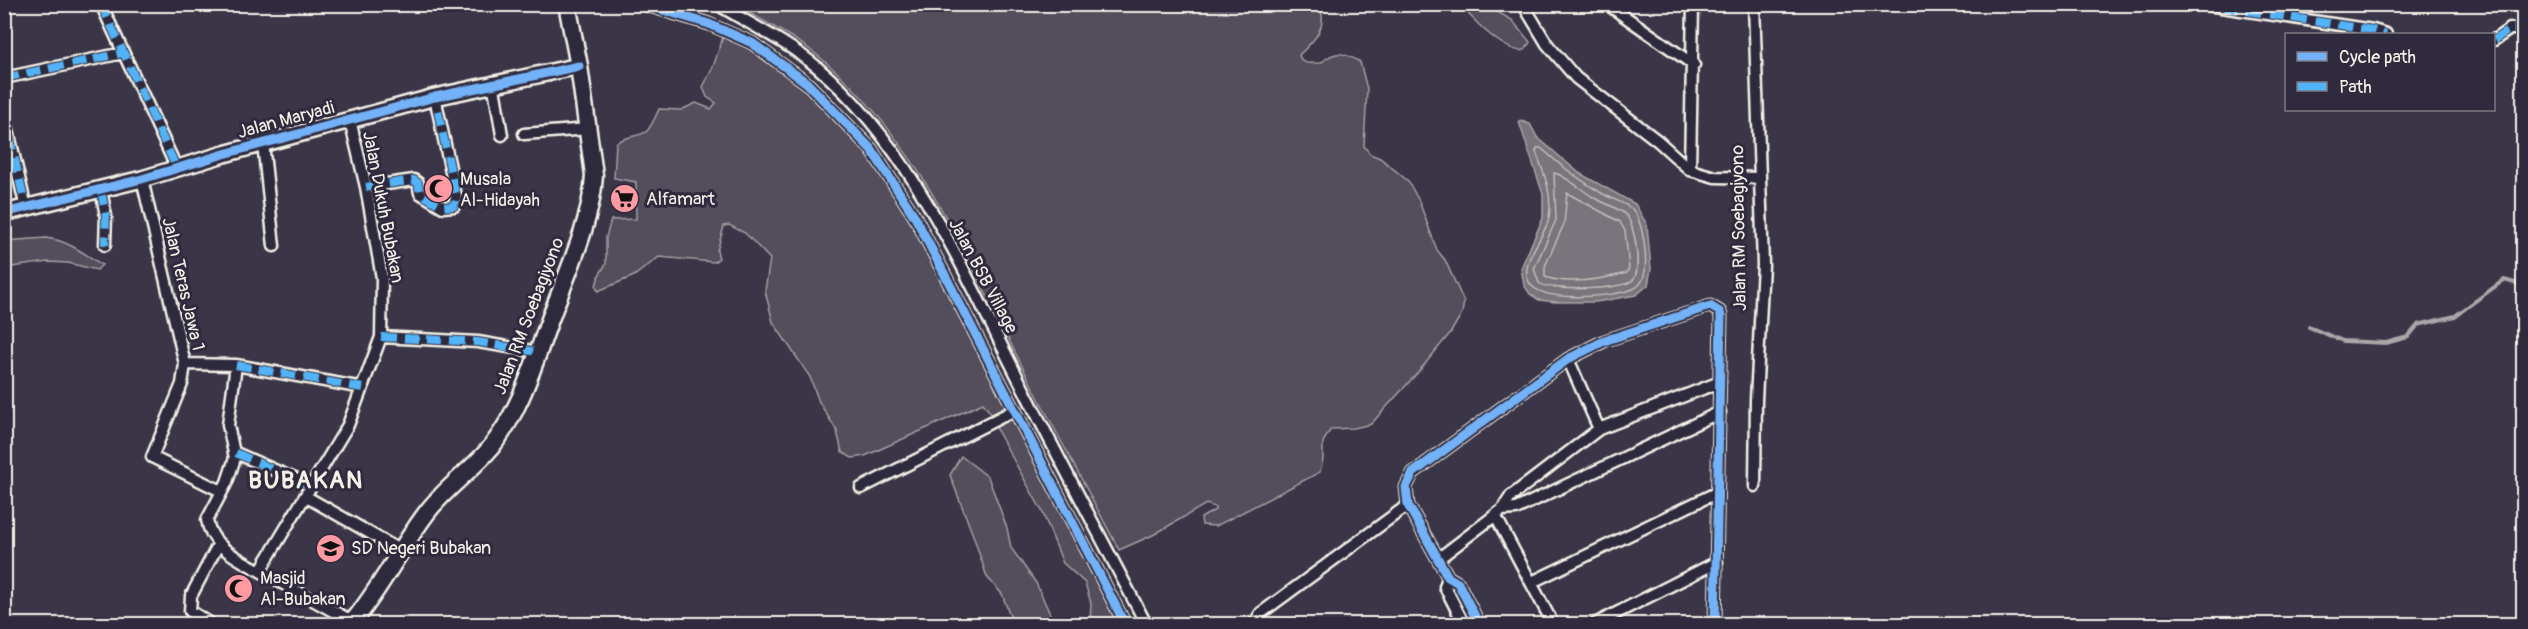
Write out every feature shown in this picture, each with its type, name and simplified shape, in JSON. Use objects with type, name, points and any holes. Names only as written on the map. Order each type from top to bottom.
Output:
[{"type":"main road","name":"Jalan RM Soebagiyono","points":[[352,623],[434,502],[492,446],[519,400],[591,205],[594,175],[579,66],[567,4]]},
{"type":"street","points":[[101,4],[177,170]]},
{"type":"street","points":[[643,4],[709,24],[752,44],[807,83],[871,149],[915,217],[1125,624]]},
{"type":"street","name":"Jalan BSB Village","points":[[717,4],[793,49],[818,68],[871,123],[896,155],[957,260],[1146,624]]},
{"type":"street","points":[[1523,4],[1547,44],[1576,78],[1658,141],[1690,170],[1715,177],[1760,178]]},
{"type":"street","points":[[1607,4],[1694,65]]},
{"type":"street","points":[[1690,170],[1694,65],[1693,4]]},
{"type":"street","name":"Jalan RM Soebagiyono","points":[[1754,4],[1763,265],[1756,400],[1755,486]]},
{"type":"street","points":[[2201,4],[2383,33]]},
{"type":"street","points":[[2495,39],[2510,29],[2523,29]]},
{"type":"street","points":[[4,78],[123,52]]},
{"type":"street","name":"Jalan Maryadi","points":[[4,213],[177,170],[263,143],[493,82],[579,66]]},
{"type":"street","points":[[493,82],[502,135]]},
{"type":"street","points":[[366,187],[414,180],[418,183],[420,193],[443,207],[454,206],[456,196],[435,97]]},
{"type":"street","points":[[4,113],[26,208]]},
{"type":"street","name":"Jalan Dukuh Bubakan","points":[[260,571],[348,425],[381,337],[382,278],[366,187],[350,120]]},
{"type":"street","points":[[524,134],[588,129]]},
{"type":"street","points":[[263,143],[274,246]]},
{"type":"street","name":"Jalan Teras Jawa 1","points":[[142,179],[185,364],[182,384],[152,457],[222,491]]},
{"type":"street","points":[[101,190],[106,216],[105,245]]},
{"type":"street","points":[[1479,624],[1458,583],[1448,577],[1408,505],[1406,487],[1413,472],[1568,359],[1604,341],[1710,306],[1720,312],[1721,316],[1715,624]]},
{"type":"street","points":[[381,337],[478,342],[538,352]]},
{"type":"street","points":[[1568,359],[1599,429]]},
{"type":"street","points":[[185,364],[236,365],[363,388]]},
{"type":"street","points":[[236,365],[228,425],[236,453],[222,491],[207,520],[209,529],[218,545],[352,623]]},
{"type":"street","points":[[1438,559],[1498,512],[1511,496],[1599,429],[1720,382]]},
{"type":"street","points":[[861,488],[1015,410]]},
{"type":"street","points":[[1498,512],[1516,509],[1720,412]]},
{"type":"street","points":[[236,453],[308,491],[401,550]]},
{"type":"street","points":[[1532,582],[1718,492]]},
{"type":"street","points":[[1254,624],[1261,613],[1408,505]]},
{"type":"street","points":[[1498,512],[1553,624]]},
{"type":"street","points":[[211,624],[190,611],[189,601],[218,545]]},
{"type":"street","points":[[1594,624],[1717,562]]},
{"type":"street","points":[[1448,577],[1446,587],[1464,624]]},
{"type":"shaded area","points":[[736,5],[1319,5],[1322,13],[1321,26],[1315,39],[1299,55],[1300,59],[1307,63],[1321,63],[1335,54],[1344,54],[1360,62],[1367,89],[1364,146],[1370,154],[1380,158],[1408,181],[1419,201],[1437,250],[1445,260],[1464,302],[1462,313],[1451,332],[1420,370],[1371,424],[1354,428],[1331,429],[1323,442],[1320,472],[1216,526],[1202,525],[1201,518],[1215,510],[1215,507],[1206,504],[1153,535],[1119,550],[1041,403],[977,275],[910,159],[855,90],[823,60],[792,37]]},
{"type":"shaded area","points":[[1460,5],[1485,5],[1512,20],[1530,42],[1525,50],[1508,47],[1489,34]]},
{"type":"shaded area","points":[[724,34],[750,46],[805,85],[869,150],[913,219],[1122,624],[1090,624],[1091,603],[1085,583],[1063,563],[1042,511],[998,432],[992,415],[983,403],[865,456],[852,458],[842,452],[837,431],[819,402],[810,377],[773,322],[765,291],[770,259],[745,233],[729,225],[724,226],[717,251],[719,258],[714,262],[659,257],[634,276],[598,291],[596,286],[599,275],[606,264],[606,237],[611,220],[636,219],[636,182],[614,178],[616,143],[647,131],[659,109],[681,110],[696,103],[711,109],[716,103],[707,97],[703,87],[713,67]]},
{"type":"shaded area","points":[[46,238],[68,245],[102,265],[97,270],[68,263],[48,262],[5,268],[5,241]]},
{"type":"shaded area","points":[[961,456],[988,477],[1007,528],[1011,548],[1036,583],[1050,614],[1061,624],[1013,624],[1002,594],[987,577],[950,475]]},
{"type":"water","points":[[1519,122],[1530,124],[1537,137],[1579,173],[1635,204],[1647,225],[1651,269],[1648,285],[1636,295],[1596,302],[1555,302],[1539,300],[1530,294],[1524,285],[1521,268],[1543,218],[1543,194]]},
{"type":"waterway","points":[[2309,327],[2343,341],[2386,343],[2408,337],[2418,325],[2455,316],[2504,280],[2524,289]]},
{"type":"marked path","points":[[101,4],[177,169]]},
{"type":"marked path","points":[[2201,4],[2383,33]]},
{"type":"marked path","points":[[2495,39],[2510,29],[2524,29]]},
{"type":"marked path","points":[[4,78],[123,53]]},
{"type":"marked path","points":[[366,187],[414,180],[418,183],[420,193],[443,207],[454,206],[456,196],[435,97]]},
{"type":"marked path","points":[[4,113],[26,208]]},
{"type":"marked path","points":[[101,190],[106,216],[105,245]]},
{"type":"marked path","points":[[381,337],[478,342],[538,352]]},
{"type":"marked path","points":[[236,365],[363,388]]},
{"type":"marked path","points":[[236,453],[311,486]]},
{"type":"cycle path","points":[[643,4],[709,24],[752,43],[807,83],[871,149],[915,217],[1125,624]]},
{"type":"cycle path","points":[[4,213],[142,179],[224,154],[435,97],[579,66]]},
{"type":"cycle path","points":[[1479,624],[1458,583],[1448,577],[1408,505],[1406,487],[1413,473],[1568,359],[1604,341],[1710,306],[1720,312],[1721,316],[1715,624]]},
{"type":"place","name":"Musala Al-Hidayah","points":[[439,189]]},
{"type":"place","name":"Alfamart","points":[[625,199]]},
{"type":"place","name":"SD Negeri Bubakan","points":[[330,548]]},
{"type":"place","name":"Masjid Al-Bubakan","points":[[239,588]]},
{"type":"district","name":"BUBAKAN","points":[[306,480]]}]
